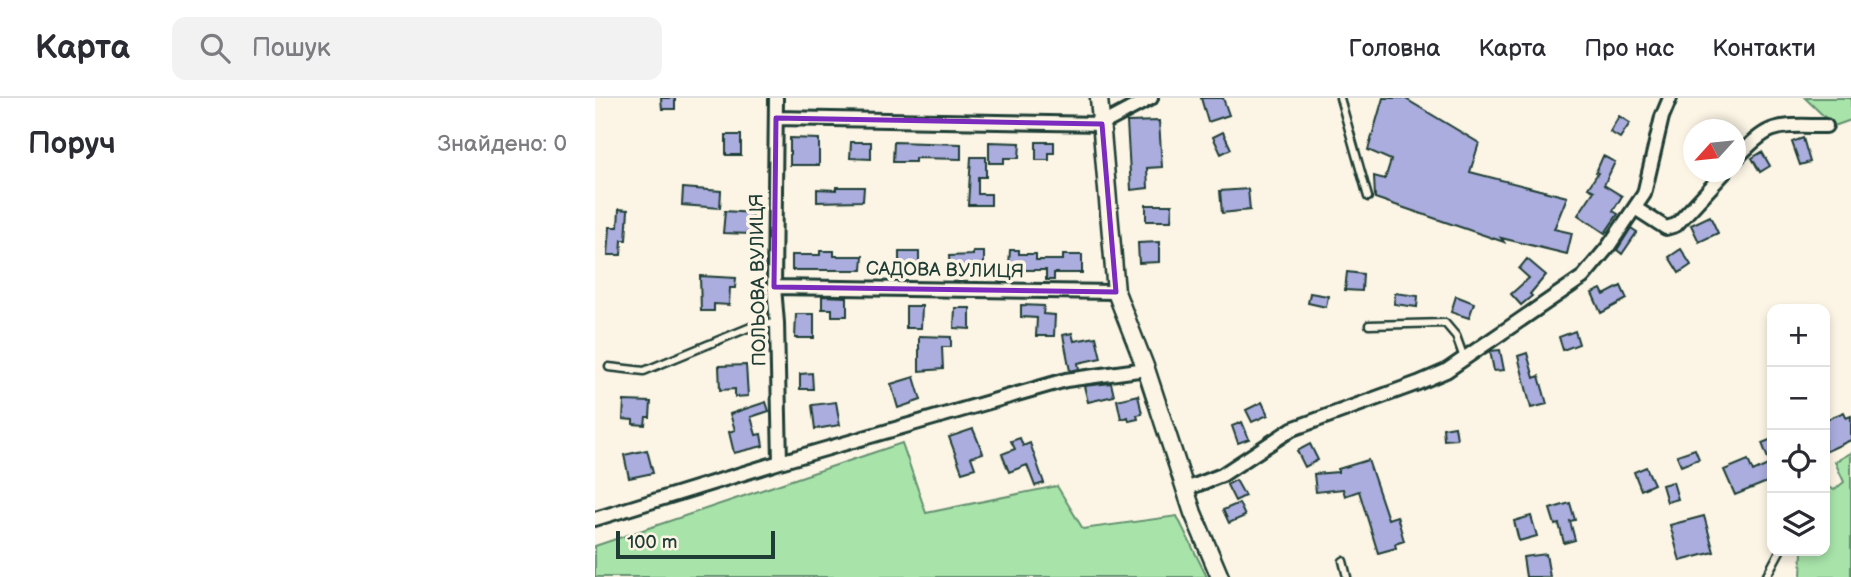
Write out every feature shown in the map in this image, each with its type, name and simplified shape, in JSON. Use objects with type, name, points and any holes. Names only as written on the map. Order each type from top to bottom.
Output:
[{"type":"street","name":"ПОЛЬОВА ВУЛИЦЯ","points":[[776,98],[773,287],[777,323],[780,462]]},
{"type":"street","points":[[1099,98],[1116,292],[1220,577]]},
{"type":"street","points":[[776,118],[1102,124],[1151,98]]},
{"type":"street","points":[[1186,489],[1222,475],[1292,429],[1418,383],[1446,370],[1583,277],[1608,247],[1644,194],[1662,117],[1670,98]]},
{"type":"street","points":[[1746,148],[1754,139],[1776,126],[1826,126]]},
{"type":"street","points":[[1635,208],[1666,228],[1676,225],[1716,182]]},
{"type":"street","name":"САДОВА ВУЛИЦЯ","points":[[773,287],[1116,292]]},
{"type":"street","points":[[595,519],[780,462],[1066,380],[1146,369]]},
{"type":"lane","points":[[1340,98],[1368,197]]},
{"type":"lane","points":[[609,367],[644,371],[753,326],[777,323]]},
{"type":"lane","points":[[1369,325],[1445,323],[1456,336],[1464,358]]},
{"type":"lane","points":[[1766,577],[1777,556]]},
{"type":"lane","points":[[1343,561],[1347,577]]},
{"type":"highlighted area","points":[[776,118],[1102,124],[1116,292],[774,287]]},
{"type":"green space","points":[[1805,98],[1851,98],[1851,120],[1834,126]]},
{"type":"green space","points":[[902,443],[926,513],[1057,486],[1083,529],[1177,516],[1207,577],[595,577],[595,546]]},
{"type":"green space","points":[[1851,453],[1851,577],[1801,577],[1802,556],[1830,556],[1830,487],[1834,490],[1844,482],[1835,462]]},
{"type":"building","points":[[661,98],[675,98],[675,109],[662,109]]},
{"type":"building","points":[[1201,98],[1223,98],[1229,115],[1208,122]]},
{"type":"building","points":[[1383,98],[1404,98],[1479,143],[1470,172],[1567,197],[1554,229],[1572,233],[1567,254],[1501,238],[1504,242],[1375,198],[1374,176],[1385,179],[1391,160],[1368,150]]},
{"type":"building","points":[[1619,116],[1630,123],[1620,138],[1610,132]]},
{"type":"building","points":[[1159,121],[1162,167],[1147,168],[1148,188],[1131,190],[1127,122]]},
{"type":"building","points":[[1223,132],[1231,149],[1221,154],[1213,137]]},
{"type":"building","points":[[726,135],[741,135],[741,155],[726,155]]},
{"type":"building","points":[[790,138],[819,139],[819,165],[790,165]]},
{"type":"building","points":[[1803,138],[1810,162],[1800,165],[1792,142]]},
{"type":"building","points":[[851,142],[871,142],[871,159],[850,158]]},
{"type":"building","points":[[894,142],[961,144],[961,159],[915,158],[915,162],[893,162]]},
{"type":"building","points":[[989,142],[1020,143],[1019,158],[1004,158],[1004,163],[989,163]]},
{"type":"building","points":[[1036,142],[1054,142],[1054,153],[1049,153],[1049,160],[1036,160]]},
{"type":"building","points":[[1762,152],[1770,166],[1760,172],[1752,158]]},
{"type":"building","points":[[1603,156],[1615,162],[1604,185],[1622,196],[1613,211],[1618,214],[1605,233],[1578,215],[1594,191],[1588,188],[1598,173],[1596,172]]},
{"type":"building","points":[[971,157],[986,157],[986,177],[978,177],[978,194],[991,194],[991,205],[968,205]]},
{"type":"building","points":[[836,187],[864,187],[863,201],[817,202],[817,189],[836,190]]},
{"type":"building","points":[[683,188],[721,191],[720,208],[682,205]]},
{"type":"building","points":[[1248,189],[1250,210],[1222,213],[1220,191]]},
{"type":"building","points":[[1146,205],[1172,205],[1171,221],[1146,221]]},
{"type":"building","points":[[619,209],[628,210],[626,240],[622,240],[621,255],[608,255],[610,227],[618,227]]},
{"type":"building","points":[[725,211],[752,213],[751,234],[723,233]]},
{"type":"building","points":[[1710,216],[1718,233],[1699,242],[1691,225]]},
{"type":"building","points":[[1631,228],[1637,232],[1622,254],[1617,250]]},
{"type":"building","points":[[1159,242],[1159,262],[1139,263],[1138,243]]},
{"type":"building","points":[[1681,249],[1691,265],[1679,273],[1669,257]]},
{"type":"building","points":[[1010,250],[1019,250],[1019,254],[1036,254],[1036,260],[1063,260],[1063,255],[1082,255],[1082,273],[1054,273],[1054,280],[1046,280],[1046,270],[1016,270],[1016,265],[1009,265]]},
{"type":"building","points":[[820,251],[834,251],[834,256],[863,256],[862,270],[792,270],[792,255],[820,255]]},
{"type":"building","points":[[899,252],[919,252],[919,268],[899,268]]},
{"type":"building","points":[[973,252],[984,252],[984,272],[950,272],[949,256],[973,255]]},
{"type":"building","points":[[1527,259],[1546,275],[1530,294],[1532,296],[1521,305],[1511,294],[1529,278],[1519,269]]},
{"type":"building","points":[[751,261],[766,262],[765,272],[750,271]]},
{"type":"building","points":[[1347,272],[1363,274],[1362,291],[1345,290]]},
{"type":"building","points":[[700,276],[736,278],[735,288],[730,288],[729,305],[714,304],[714,311],[701,311]]},
{"type":"building","points":[[1621,286],[1627,299],[1601,313],[1592,293],[1601,289],[1604,295]]},
{"type":"building","points":[[1310,293],[1328,296],[1326,307],[1308,303]]},
{"type":"building","points":[[1395,293],[1418,296],[1417,307],[1394,304]]},
{"type":"building","points":[[822,296],[847,297],[847,316],[832,316],[832,309],[822,309]]},
{"type":"building","points":[[1456,296],[1474,303],[1469,318],[1451,312]]},
{"type":"building","points":[[1021,305],[1044,306],[1043,314],[1055,315],[1054,336],[1036,336],[1037,318],[1021,317]]},
{"type":"building","points":[[906,306],[922,306],[921,328],[906,328]]},
{"type":"building","points":[[955,308],[970,308],[970,329],[954,328]]},
{"type":"building","points":[[796,314],[814,314],[814,338],[795,338]]},
{"type":"building","points":[[1575,331],[1579,344],[1563,350],[1559,337]]},
{"type":"building","points":[[1072,333],[1074,341],[1096,337],[1101,358],[1078,363],[1079,369],[1070,371],[1063,335]]},
{"type":"building","points":[[919,336],[951,337],[951,347],[942,347],[943,369],[919,371]]},
{"type":"building","points":[[1500,350],[1504,370],[1494,371],[1490,351]]},
{"type":"building","points":[[1527,353],[1534,378],[1539,376],[1547,404],[1531,408],[1518,356]]},
{"type":"building","points":[[746,365],[748,396],[735,397],[735,389],[720,390],[719,366]]},
{"type":"building","points":[[812,373],[813,389],[800,389],[800,374]]},
{"type":"building","points":[[914,377],[921,400],[898,408],[891,384]]},
{"type":"building","points":[[1111,383],[1114,396],[1088,402],[1084,386]]},
{"type":"building","points":[[1138,395],[1142,414],[1137,415],[1138,419],[1121,419],[1117,400]]},
{"type":"building","points":[[624,401],[651,402],[650,417],[646,417],[645,425],[633,424],[633,420],[623,419]]},
{"type":"building","points":[[766,402],[769,411],[751,417],[756,435],[761,434],[763,446],[734,453],[729,432],[735,430],[730,414]]},
{"type":"building","points":[[836,402],[840,425],[815,429],[812,405]]},
{"type":"building","points":[[1262,402],[1268,415],[1252,422],[1246,410]]},
{"type":"building","points":[[1844,412],[1846,418],[1851,416],[1851,440],[1830,450],[1830,430],[1830,418]]},
{"type":"building","points":[[1242,422],[1249,439],[1238,443],[1232,426]]},
{"type":"building","points":[[1455,426],[1457,439],[1444,440],[1443,428]]},
{"type":"building","points":[[973,429],[983,453],[971,457],[975,468],[962,472],[949,437]]},
{"type":"building","points":[[1020,438],[1023,446],[1030,443],[1044,483],[1035,486],[1027,465],[1009,472],[1002,454],[1015,449],[1011,441]]},
{"type":"building","points":[[1767,441],[1767,456],[1762,443]]},
{"type":"building","points":[[1310,444],[1318,460],[1305,467],[1297,451]]},
{"type":"building","points":[[1695,449],[1699,459],[1681,466],[1677,455]]},
{"type":"building","points":[[647,450],[653,473],[629,478],[624,455]]},
{"type":"building","points":[[1368,460],[1388,519],[1397,516],[1404,541],[1395,544],[1396,548],[1378,553],[1359,491],[1345,496],[1343,489],[1316,492],[1314,474],[1338,472],[1338,469]]},
{"type":"building","points":[[1748,460],[1753,472],[1767,465],[1767,482],[1735,495],[1724,470]]},
{"type":"building","points":[[1646,467],[1654,484],[1641,490],[1634,472]]},
{"type":"building","points":[[1236,480],[1245,496],[1235,501],[1227,485]]},
{"type":"building","points":[[1673,482],[1678,499],[1667,502],[1662,485]]},
{"type":"building","points":[[1239,503],[1245,516],[1229,523],[1223,510]]},
{"type":"building","points":[[1570,503],[1575,520],[1570,521],[1575,540],[1564,543],[1559,524],[1555,525],[1550,509]]},
{"type":"building","points":[[1531,516],[1537,536],[1519,541],[1514,521]]},
{"type":"building","points":[[1704,516],[1714,552],[1680,561],[1670,525]]},
{"type":"building","points":[[1546,554],[1550,577],[1526,577],[1523,557]]}]
